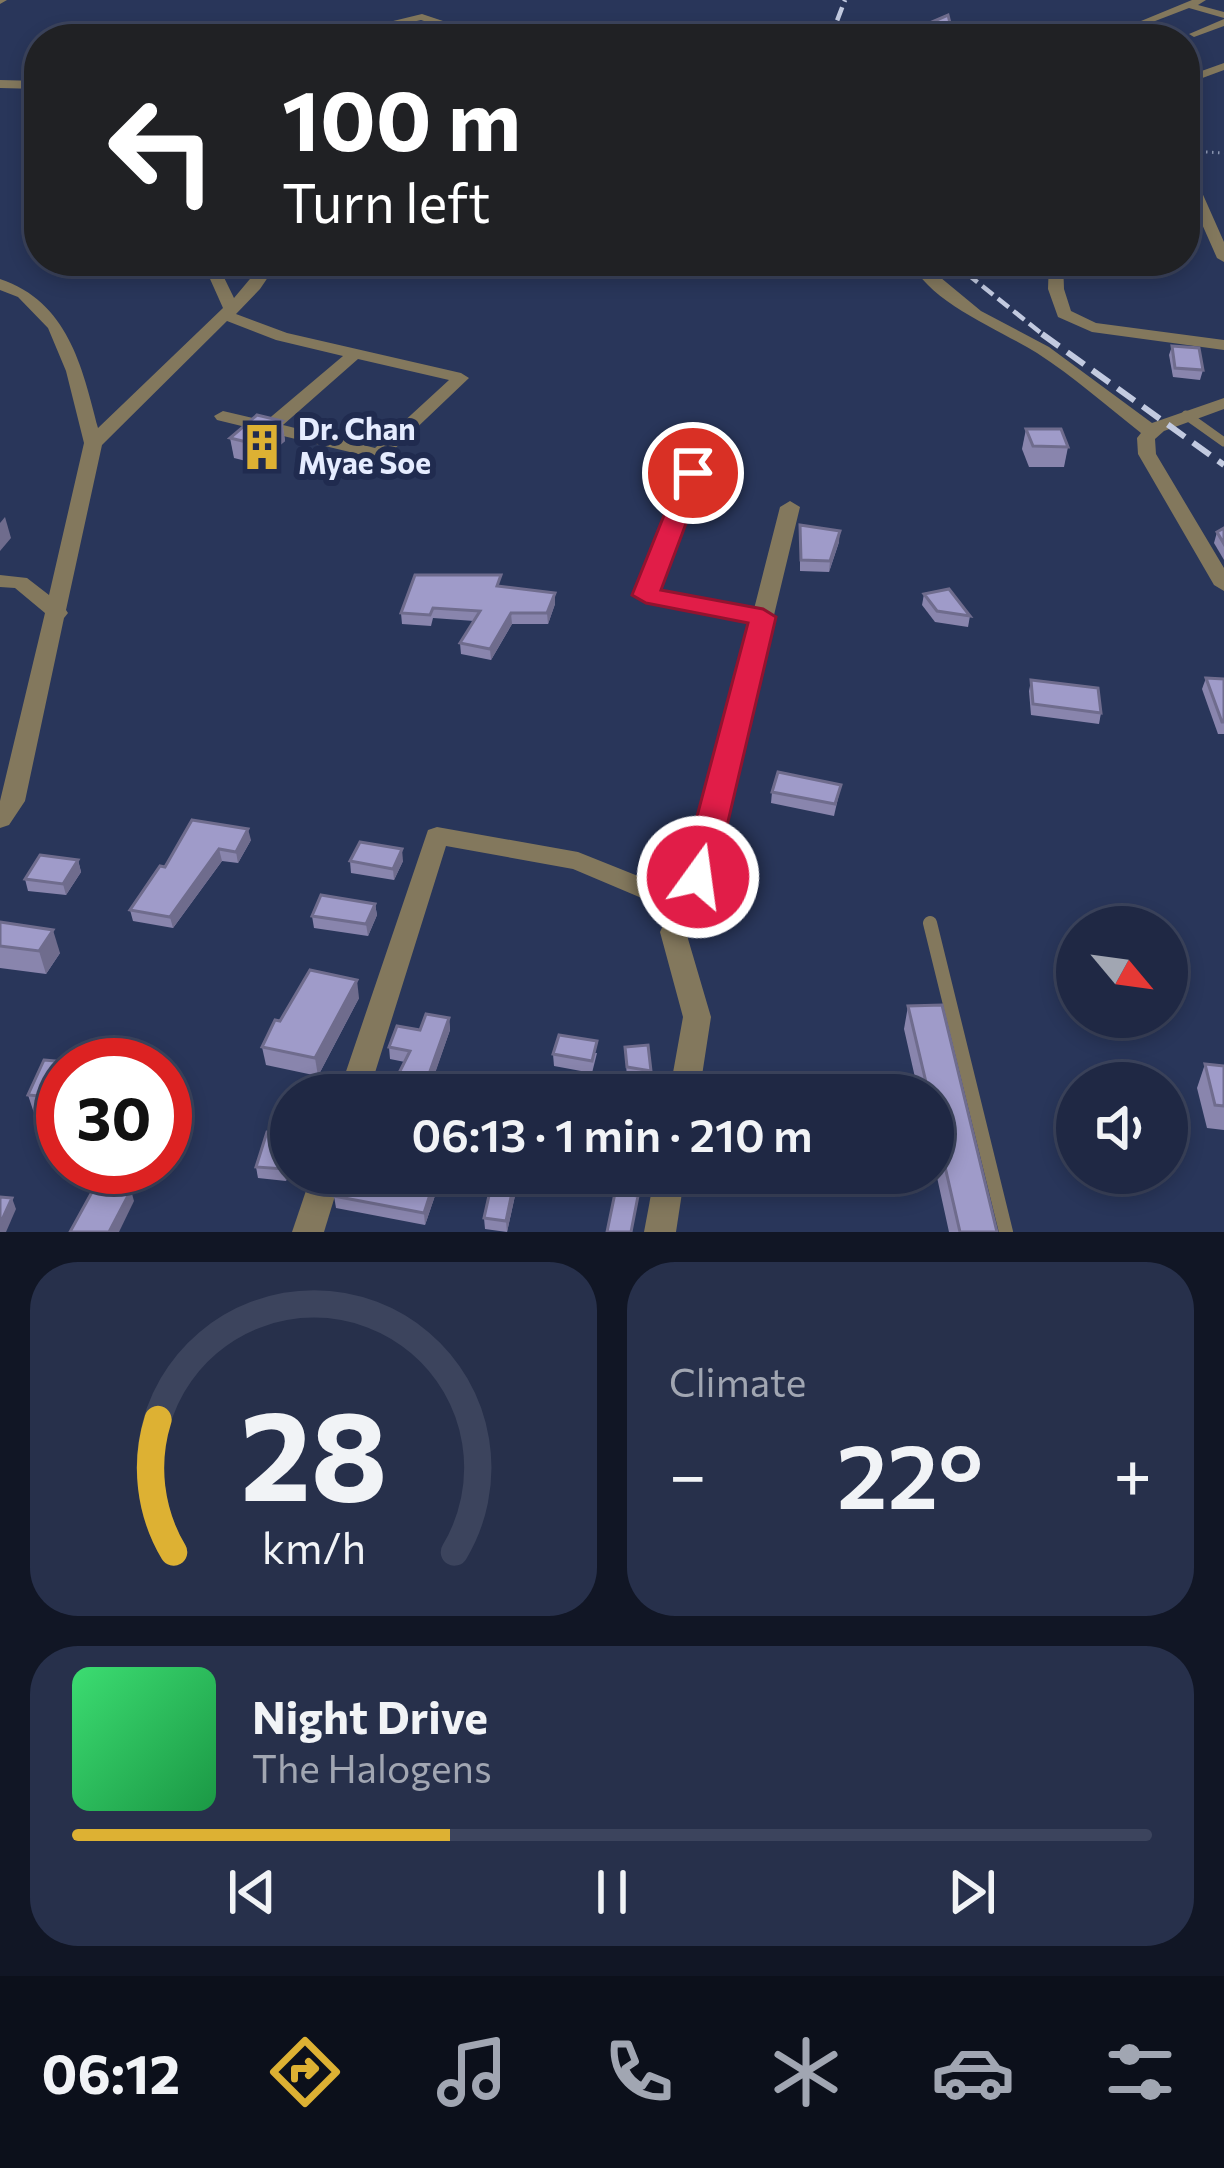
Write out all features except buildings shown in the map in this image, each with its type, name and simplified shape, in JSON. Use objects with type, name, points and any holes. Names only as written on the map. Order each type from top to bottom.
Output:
[{"type":"street","points":[[1146,21],[1201,0]]},
{"type":"street","points":[[1188,5],[1224,18]]},
{"type":"street","points":[[391,24],[422,17],[442,24]]},
{"type":"street","points":[[1200,204],[1224,258]]},
{"type":"street","points":[[215,276],[228,312],[282,337],[460,379],[379,454],[223,416]]},
{"type":"street","points":[[93,443],[259,276]]},
{"type":"street","points":[[929,276],[975,314],[1043,350],[1152,432]]},
{"type":"street","points":[[1056,276],[1064,314],[1092,328],[1207,339],[1224,345]]},
{"type":"street","points":[[0,284],[24,291],[67,339],[93,443],[13,801],[0,819]]},
{"type":"street","points":[[270,427],[356,353]]},
{"type":"street","points":[[1224,403],[1186,415],[1145,438],[1147,454],[1224,585]]},
{"type":"street","points":[[693,473],[646,595],[763,617]]},
{"type":"street","points":[[688,1074],[697,1017],[673,932],[698,877],[790,507]]},
{"type":"street","points":[[0,581],[20,582],[58,613]]},
{"type":"street","points":[[359,1074],[437,836],[578,861],[685,906]]},
{"type":"street","points":[[308,1232],[320,1194]]},
{"type":"street","points":[[660,1232],[666,1194]]},
{"type":"lane","points":[[1186,415],[1224,442]]},
{"type":"lane","points":[[930,923],[1006,1232]]},
{"type":"railway","points":[[836,24],[845,0]]},
{"type":"railway","points":[[970,276],[1044,336]]},
{"type":"railway","points":[[1044,336],[1224,465]]},
{"type":"place","name":"Dr. Chan Myae Soe","points":[[262,447]]},
{"type":"route","points":[[693,473],[646,595],[763,617],[698,877]]}]
